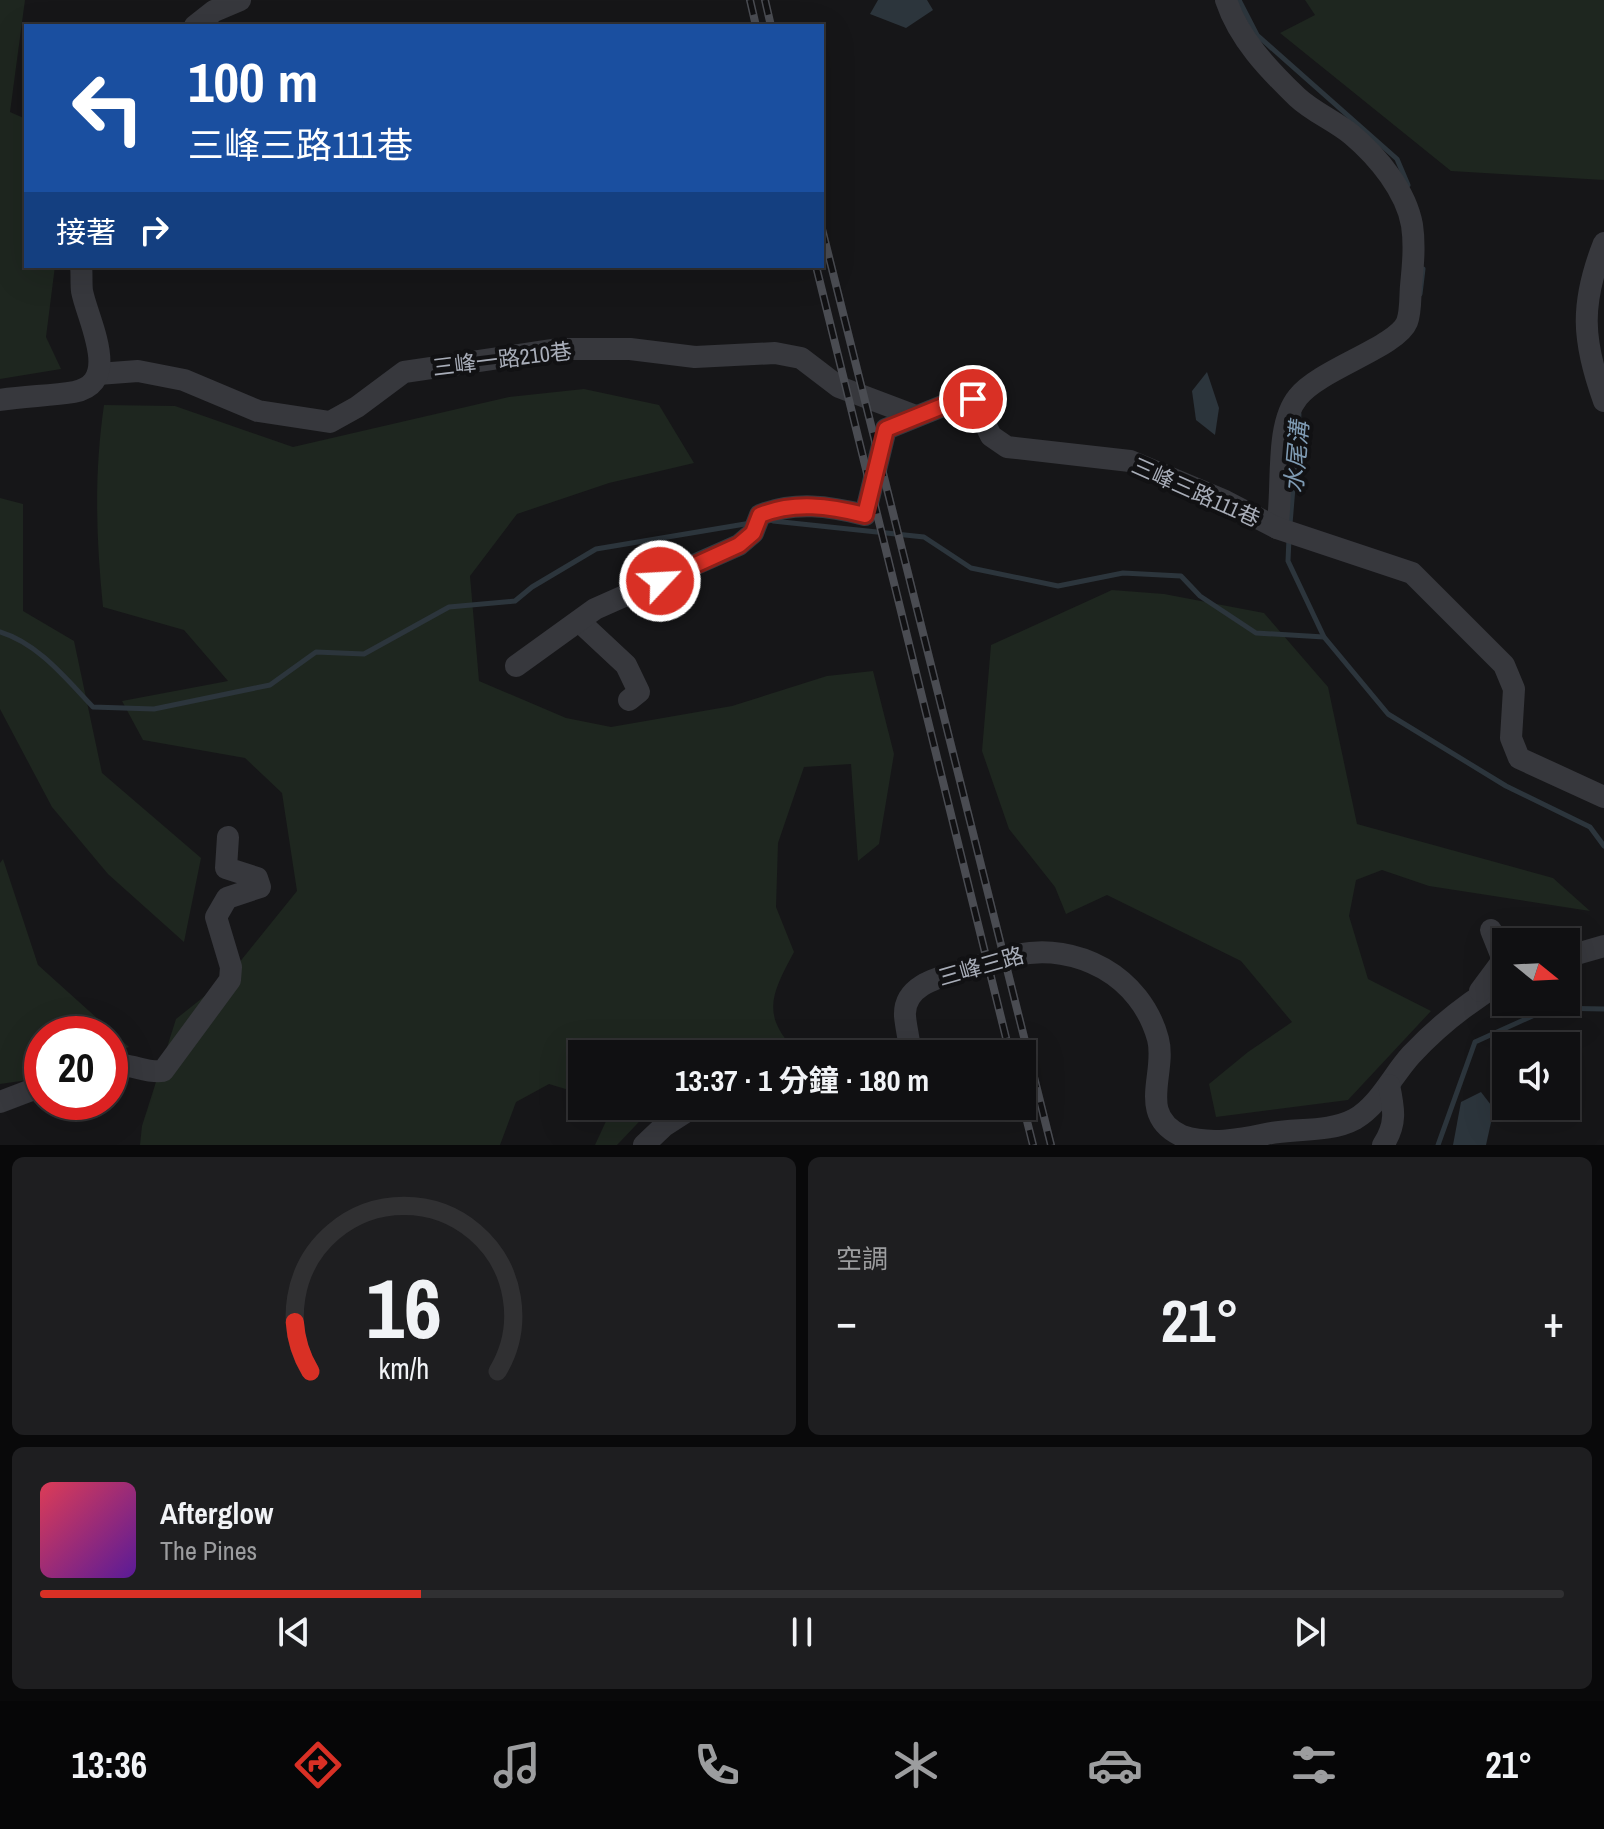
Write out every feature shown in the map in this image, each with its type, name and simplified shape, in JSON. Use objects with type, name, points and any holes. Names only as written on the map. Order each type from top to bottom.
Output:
[{"type":"street","points":[[198,24],[214,11],[240,0]]},
{"type":"street","points":[[1226,0],[1234,24],[1251,49],[1298,99],[1352,135],[1393,181],[1406,205],[1412,226],[1414,258],[1407,322],[1396,336],[1317,379],[1297,398],[1287,417],[1285,531]]},
{"type":"street","points":[[1604,243],[1590,285],[1584,318],[1588,356],[1604,401]]},
{"type":"street","points":[[0,400],[74,392],[86,388],[98,374],[100,357],[82,290],[81,268]]},
{"type":"street","name":"三峰一路210巷","points":[[98,374],[138,371],[184,380],[258,411],[330,422],[357,407],[404,372],[559,349],[630,349],[695,357],[775,353],[801,358],[839,387],[913,415]]},
{"type":"street","name":"三峰三路111巷","points":[[516,666],[581,623],[595,609],[739,545],[753,533],[760,515],[778,508],[811,505],[865,515],[886,429],[913,415],[955,401],[973,399],[991,436],[1007,447],[1130,461],[1225,501],[1285,531],[1378,559],[1412,573],[1504,665],[1514,689],[1511,738],[1519,758],[1604,797]]},
{"type":"street","points":[[581,623],[626,665],[639,692],[629,700]]},
{"type":"street","points":[[128,1066],[151,1073],[163,1071],[230,980],[231,967],[216,917],[227,898],[260,887],[257,878],[226,868],[228,837]]},
{"type":"street","points":[[1472,1002],[1503,960],[1491,930]]},
{"type":"street","points":[[1580,953],[1604,946]]},
{"type":"street","name":"三峰三路","points":[[908,1040],[905,1014],[910,996],[924,983],[1016,955],[1052,950],[1076,955],[1100,965],[1141,1003],[1157,1037],[1161,1056],[1154,1101],[1160,1115],[1178,1135],[1192,1140],[1226,1143],[1279,1131],[1342,1124],[1369,1108],[1431,1035],[1492,989]]},
{"type":"street","points":[[1383,1145],[1392,1131],[1395,1115],[1389,1085]]},
{"type":"street","points":[[0,1102],[24,1093]]},
{"type":"street","points":[[644,1145],[673,1120]]},
{"type":"shaded area","points":[[0,0],[25,0],[10,112],[24,118],[24,268],[55,268],[46,337],[61,369],[0,379]]},
{"type":"shaded area","points":[[878,0],[927,0],[933,10],[906,28],[870,14]]},
{"type":"shaded area","points":[[1305,0],[1604,0],[1604,180],[1451,171],[1280,33],[1315,15]]},
{"type":"shaded area","points":[[1207,372],[1219,408],[1215,435],[1196,420],[1192,391]]},
{"type":"shaded area","points":[[584,389],[659,405],[694,463],[609,483],[517,514],[470,576],[479,681],[566,718],[611,727],[732,706],[827,676],[873,671],[894,754],[879,844],[858,861],[851,764],[804,767],[778,843],[776,907],[794,952],[775,993],[773,1005],[774,1016],[787,1040],[568,1040],[568,1090],[549,1084],[516,1102],[500,1145],[140,1145],[142,1126],[176,1019],[226,979],[297,891],[282,793],[245,758],[143,740],[122,701],[228,681],[184,630],[103,607],[97,506],[104,405],[175,406],[293,447],[509,397]]},
{"type":"shaded area","points":[[0,498],[23,504],[23,611],[74,641],[102,773],[201,858],[184,942],[108,874],[52,807],[0,709]]},
{"type":"shaded area","points":[[1112,590],[1164,594],[1264,613],[1328,687],[1357,824],[1553,878],[1590,911],[1429,886],[1382,870],[1356,880],[1349,916],[1368,979],[1431,1011],[1348,1100],[1216,1117],[1209,1084],[1292,1022],[1241,961],[1107,895],[1066,914],[1055,887],[1009,829],[982,751],[991,645]]},
{"type":"shaded area","points":[[3,859],[38,965],[95,1016],[24,1016],[24,1081],[0,1084],[0,863]]},
{"type":"shaded area","points":[[1481,1092],[1492,1106],[1486,1145],[1453,1145],[1461,1102]]},
{"type":"shaded area","points":[[607,1120],[641,1120],[617,1145],[595,1145]]},
{"type":"waterway","name":"水尾溝","points":[[1239,0],[1257,35],[1397,159],[1408,185]]},
{"type":"waterway","name":"水尾溝","points":[[1420,294],[1423,269]]},
{"type":"waterway","name":"水尾溝","points":[[1290,524],[1299,414]]},
{"type":"waterway","points":[[773,521],[924,537],[971,568],[1058,586],[1123,573],[1181,576],[1200,596],[1256,633],[1324,637]]},
{"type":"waterway","points":[[0,632],[39,654],[93,707],[154,709],[270,685],[316,652],[364,654],[449,607],[515,601],[532,587],[596,549],[751,523]]},
{"type":"waterway","name":"水尾溝","points":[[1289,538],[1288,561],[1324,637],[1388,714],[1506,786],[1590,827],[1604,846]]},
{"type":"waterway","points":[[1438,1145],[1475,1042],[1550,1008],[1604,1009]]},
{"type":"railway","points":[[750,0],[756,24]]},
{"type":"railway","points":[[765,0],[771,24]]},
{"type":"railway","points":[[824,237],[1051,1145]]},
{"type":"railway","points":[[816,268],[1007,1040]]},
{"type":"railway","points":[[1027,1120],[1033,1145]]},
{"type":"route","points":[[660,581],[739,545],[753,533],[760,515],[778,508],[811,505],[865,515],[886,429],[913,415],[955,401],[973,399]]}]
